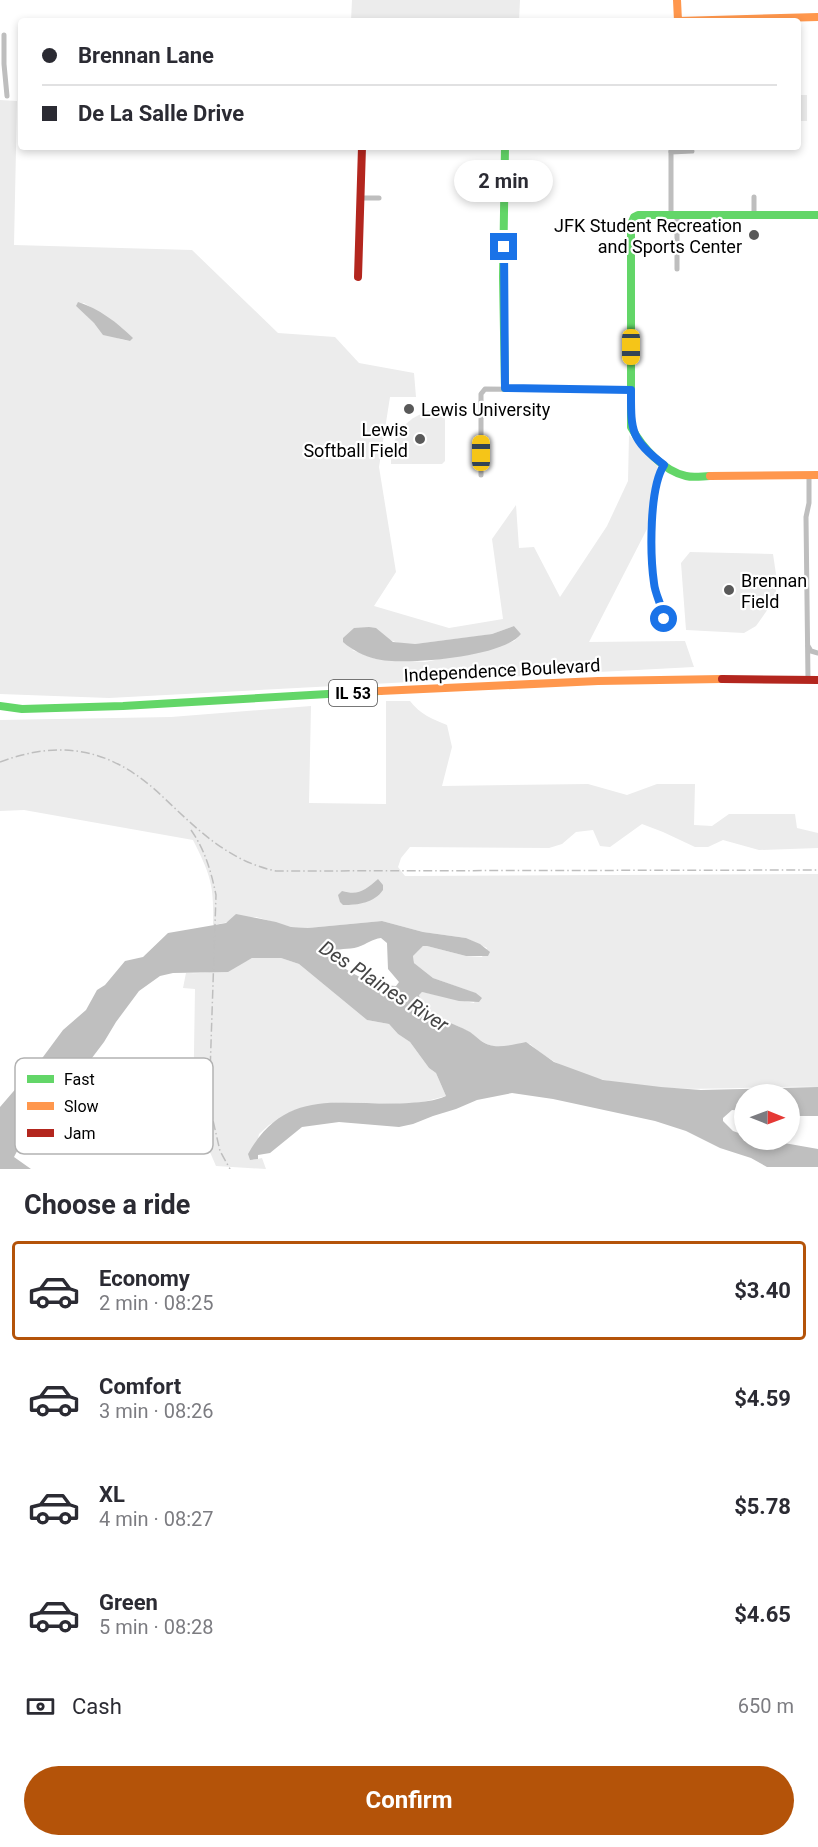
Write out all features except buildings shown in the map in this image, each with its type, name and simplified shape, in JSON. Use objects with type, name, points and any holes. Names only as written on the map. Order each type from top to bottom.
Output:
[{"type":"street","points":[[677,0],[678,18]]},
{"type":"street","points":[[783,18],[818,17]]},
{"type":"street","points":[[4,36],[2,64],[7,96]]},
{"type":"street","points":[[358,277],[362,150]]},
{"type":"street","points":[[505,388],[503,277],[506,150]]},
{"type":"street","points":[[677,269],[670,150],[692,152]]},
{"type":"street","points":[[753,215],[754,197]]},
{"type":"street","points":[[360,198],[379,198]]},
{"type":"street","points":[[818,215],[638,215],[631,224],[631,427],[639,442],[664,465],[686,476],[818,475]]},
{"type":"street","points":[[481,476],[481,394],[485,389],[631,390]]},
{"type":"street","points":[[664,465],[657,485],[651,531],[654,584],[664,619]]},
{"type":"street","points":[[808,476],[809,503],[806,517],[808,680]]},
{"type":"street","points":[[807,644],[811,651],[818,652]]},
{"type":"street","name":"Independence Boulevard","points":[[3,708],[149,705],[593,680],[699,678],[818,680]]},
{"type":"shaded area","points":[[352,0],[520,0],[519,18],[351,18]]},
{"type":"shaded area","points":[[801,95],[807,95],[807,121],[801,121]]},
{"type":"shaded area","points":[[0,100],[17,101],[14,245],[192,250],[278,333],[335,337],[359,363],[414,373],[416,397],[390,397],[379,467],[396,572],[374,606],[449,628],[503,619],[492,539],[516,505],[519,548],[534,547],[560,597],[607,526],[628,481],[629,435],[658,465],[647,529],[589,642],[685,641],[694,667],[109,698],[0,694]],"holes":[[[84,303],[122,328],[132,339],[130,341],[121,339],[100,328],[76,306]],[[514,626],[521,634],[514,641],[491,649],[425,662],[376,659],[352,650],[390,640],[401,644],[415,644],[479,636]]]},
{"type":"shaded area","name":"Lewis Softball Field","points":[[436,409],[445,409],[445,461],[442,464],[391,464],[391,453],[397,435],[409,421]]},
{"type":"shaded area","name":"Brennan Field","points":[[690,552],[773,554],[777,581],[775,599],[756,626],[744,633],[686,630],[681,563]]},
{"type":"shaded area","points":[[386,701],[410,701],[422,713],[447,725],[452,747],[442,786],[588,784],[627,795],[657,784],[695,784],[694,825],[712,826],[729,814],[795,814],[797,828],[818,833],[818,848],[759,850],[723,840],[708,847],[695,847],[642,824],[610,847],[600,846],[593,830],[576,832],[562,844],[549,848],[410,847],[401,858],[398,867],[405,876],[818,874],[818,1087],[800,1087],[800,1084],[734,1084],[734,1088],[707,1089],[628,1084],[592,1077],[558,1064],[530,1044],[502,1047],[486,1044],[425,1008],[418,995],[422,992],[474,1003],[478,994],[433,978],[414,963],[413,956],[423,946],[427,946],[466,956],[482,957],[487,948],[466,938],[423,932],[382,921],[308,928],[291,927],[256,917],[213,925],[210,881],[193,840],[24,810],[0,811],[0,720],[171,717],[311,706],[309,803],[386,804]],"holes":[[[378,879],[367,902],[350,905],[351,894],[363,892]]]},
{"type":"shaded area","points":[[252,958],[281,958],[299,964],[367,1020],[389,1024],[410,1042],[429,1068],[436,1073],[446,1096],[423,1102],[398,1104],[337,1102],[294,1110],[259,1134],[253,1160],[262,1158],[266,1169],[216,1166],[211,1154],[213,1154],[213,1058],[194,1058],[195,989],[183,988],[186,973],[203,973],[236,966]]},
{"type":"water","points":[[78,302],[107,317],[133,338],[130,341],[103,335],[76,306]]},
{"type":"water","points":[[514,626],[521,634],[511,642],[495,649],[453,658],[409,661],[376,659],[350,648],[343,642],[343,638],[354,628],[376,628],[393,642],[415,644],[492,634]]},
{"type":"water","points":[[378,879],[383,885],[383,890],[375,898],[354,904],[343,905],[340,902],[338,895],[342,891],[353,893],[362,891]]},
{"type":"water","name":"Des Plaines River","points":[[236,914],[291,927],[308,928],[382,921],[423,932],[466,938],[480,944],[490,952],[488,956],[466,956],[423,946],[413,956],[414,963],[433,978],[476,993],[482,998],[479,1002],[459,1001],[422,992],[419,995],[421,1002],[432,1014],[470,1032],[487,1044],[502,1046],[526,1042],[554,1062],[603,1080],[701,1090],[734,1089],[734,1110],[723,1118],[723,1121],[734,1131],[734,1150],[800,1150],[800,1146],[818,1149],[818,1167],[767,1167],[686,1131],[655,1121],[553,1099],[512,1093],[477,1100],[399,1127],[339,1122],[302,1127],[270,1153],[258,1155],[258,1159],[250,1160],[248,1154],[263,1132],[280,1117],[299,1108],[340,1102],[414,1103],[446,1096],[436,1073],[429,1068],[410,1042],[389,1024],[367,1020],[299,964],[281,958],[252,958],[228,972],[173,973],[160,976],[139,991],[92,1058],[42,1058],[63,1030],[86,1010],[97,990],[105,985],[125,961],[143,957],[168,933],[226,923]],"holes":[[[381,938],[387,943],[388,969],[399,982],[396,986],[378,984],[360,977],[344,968],[330,957],[330,954],[336,950],[358,947]]]},
{"type":"water","points":[[800,1087],[818,1087],[818,1116],[800,1116]]},
{"type":"water","points":[[15,1090],[14,1157],[31,1169],[0,1169],[0,1107]]},
{"type":"railway","points":[[0,762],[23,755],[67,750],[107,759],[145,781],[201,832],[228,852],[243,860],[276,871],[818,870]]},
{"type":"railway","points":[[191,830],[207,861],[216,895],[211,1058]]},
{"type":"railway","points":[[213,1120],[220,1151],[230,1169]]},
{"type":"traffic: fast","points":[[505,150],[503,277],[505,388]]},
{"type":"traffic: fast","points":[[710,476],[689,477],[669,469],[647,450],[631,427],[631,224],[634,217],[638,215],[818,215]]},
{"type":"traffic: fast","points":[[0,706],[22,709],[123,706],[380,691]]},
{"type":"traffic: slow","points":[[677,0],[678,18]]},
{"type":"traffic: slow","points":[[783,18],[818,17]]},
{"type":"traffic: slow","points":[[710,476],[818,475]]},
{"type":"traffic: slow","points":[[380,691],[598,681],[722,679]]},
{"type":"traffic: jam","points":[[358,277],[362,150]]},
{"type":"traffic: jam","points":[[722,679],[818,680]]},
{"type":"place","name":"JFK Student Recreation and Sports Center","points":[[754,235]]},
{"type":"place","name":"Lewis University","points":[[409,409]]},
{"type":"place","name":"Lewis Softball Field","points":[[420,439]]},
{"type":"place","name":"Brennan Field","points":[[729,590]]},
{"type":"route","points":[[504,247],[505,388],[631,390],[631,427],[639,442],[664,465],[657,485],[651,531],[654,584],[664,619]]}]
